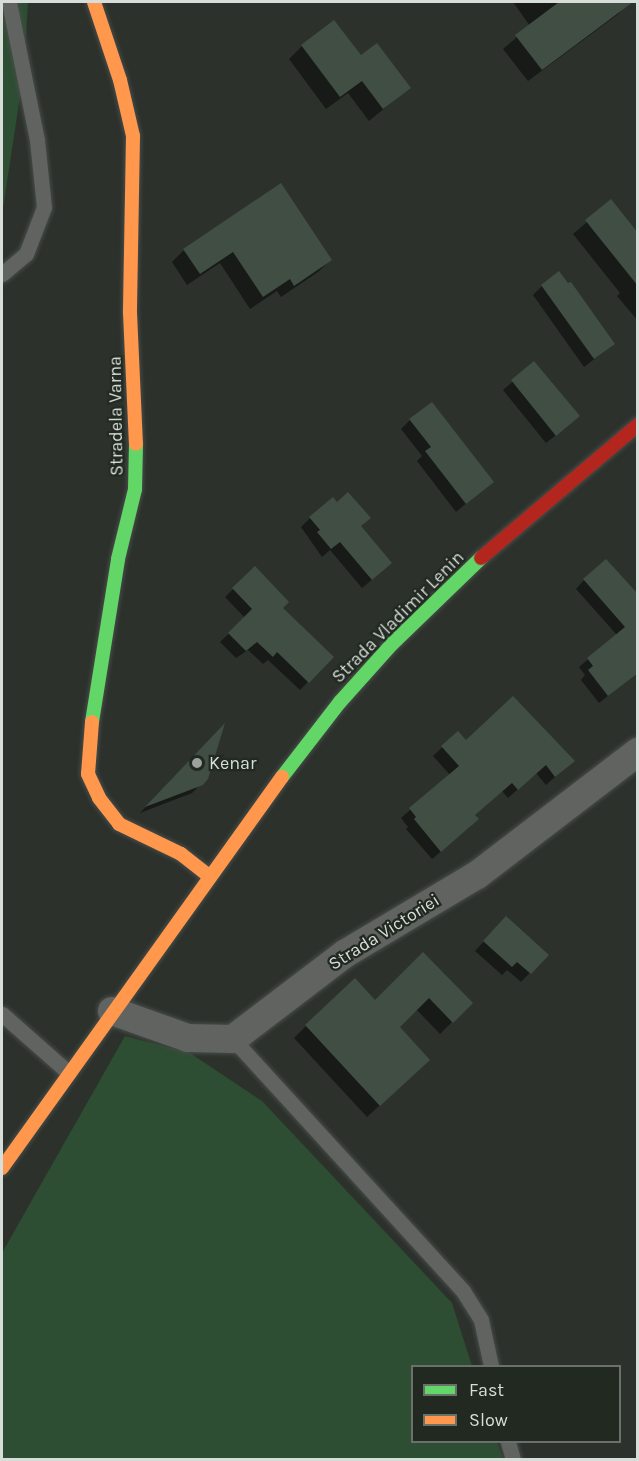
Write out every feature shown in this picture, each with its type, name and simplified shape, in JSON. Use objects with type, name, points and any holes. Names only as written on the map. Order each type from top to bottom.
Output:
[{"type":"main road","name":"Stradela Varna","points":[[94,2],[120,80],[133,136],[130,313],[137,462],[135,489],[118,559],[92,716],[88,774],[99,798],[119,824],[181,854],[209,876]]},
{"type":"main road","name":"Strada Vladimir Lenin","points":[[2,1168],[209,876],[340,702],[393,643],[476,563],[638,425]]},
{"type":"street","name":"Strada Victoriei","points":[[233,1039],[346,953],[477,875],[638,752]]},
{"type":"street","points":[[112,1011],[188,1038],[233,1039]]},
{"type":"lane","points":[[2,274],[26,254],[44,207],[37,140],[9,2]]},
{"type":"lane","points":[[2,1014],[69,1073]]},
{"type":"lane","points":[[233,1039],[463,1291],[481,1320],[491,1365]]},
{"type":"lane","points":[[508,1443],[513,1460]]},
{"type":"green space","points":[[2,2],[28,2],[24,70],[2,215]]},
{"type":"green space","points":[[125,1036],[190,1053],[262,1101],[452,1303],[472,1365],[411,1365],[411,1443],[497,1443],[503,1459],[2,1460],[2,1253]]},
{"type":"building","points":[[559,2],[633,2],[542,70],[515,35]]},
{"type":"building","points":[[334,20],[361,55],[377,43],[411,88],[383,109],[362,81],[340,97],[301,45]]},
{"type":"building","points":[[281,183],[332,260],[294,286],[290,279],[263,297],[233,252],[200,274],[183,249]]},
{"type":"building","points":[[611,199],[638,233],[638,286],[585,220]]},
{"type":"building","points":[[559,271],[568,283],[571,282],[615,344],[594,359],[541,285]]},
{"type":"building","points":[[534,361],[580,416],[556,436],[511,380]]},
{"type":"building","points":[[432,402],[494,482],[466,504],[425,451],[431,447],[409,419]]},
{"type":"building","points":[[348,492],[371,518],[361,526],[392,563],[372,580],[340,542],[331,549],[317,532],[320,530],[309,517],[333,497],[337,502]]},
{"type":"building","points":[[606,559],[638,594],[638,673],[608,696],[588,670],[593,666],[587,658],[625,627],[583,579]]},
{"type":"building","points":[[255,566],[289,602],[283,608],[334,657],[309,683],[277,652],[273,657],[257,642],[246,651],[228,633],[252,609],[232,588]]},
{"type":"building","points":[[513,696],[575,761],[555,777],[546,765],[518,790],[512,783],[475,815],[479,819],[441,852],[414,819],[416,817],[409,808],[459,766],[441,746],[458,731],[466,740]]},
{"type":"building","points":[[225,723],[208,779],[203,785],[145,807]]},
{"type":"building","points":[[506,916],[549,955],[531,974],[517,962],[512,967],[483,941]]},
{"type":"building","points":[[423,952],[473,1003],[453,1023],[429,998],[400,1027],[430,1060],[380,1106],[305,1025],[355,978],[375,1000]]},
{"type":"traffic: fast","points":[[92,722],[118,559],[135,489],[136,444]]},
{"type":"traffic: fast","points":[[282,777],[340,702],[393,643],[481,558]]},
{"type":"traffic: slow","points":[[94,2],[120,80],[133,136],[130,313],[136,444]]},
{"type":"traffic: slow","points":[[92,722],[88,774],[99,798],[119,824],[181,854],[209,876]]},
{"type":"traffic: slow","points":[[2,1168],[282,777]]},
{"type":"traffic: jam","points":[[481,558],[638,425]]},
{"type":"place","name":"Kenar","points":[[197,763]]}]
